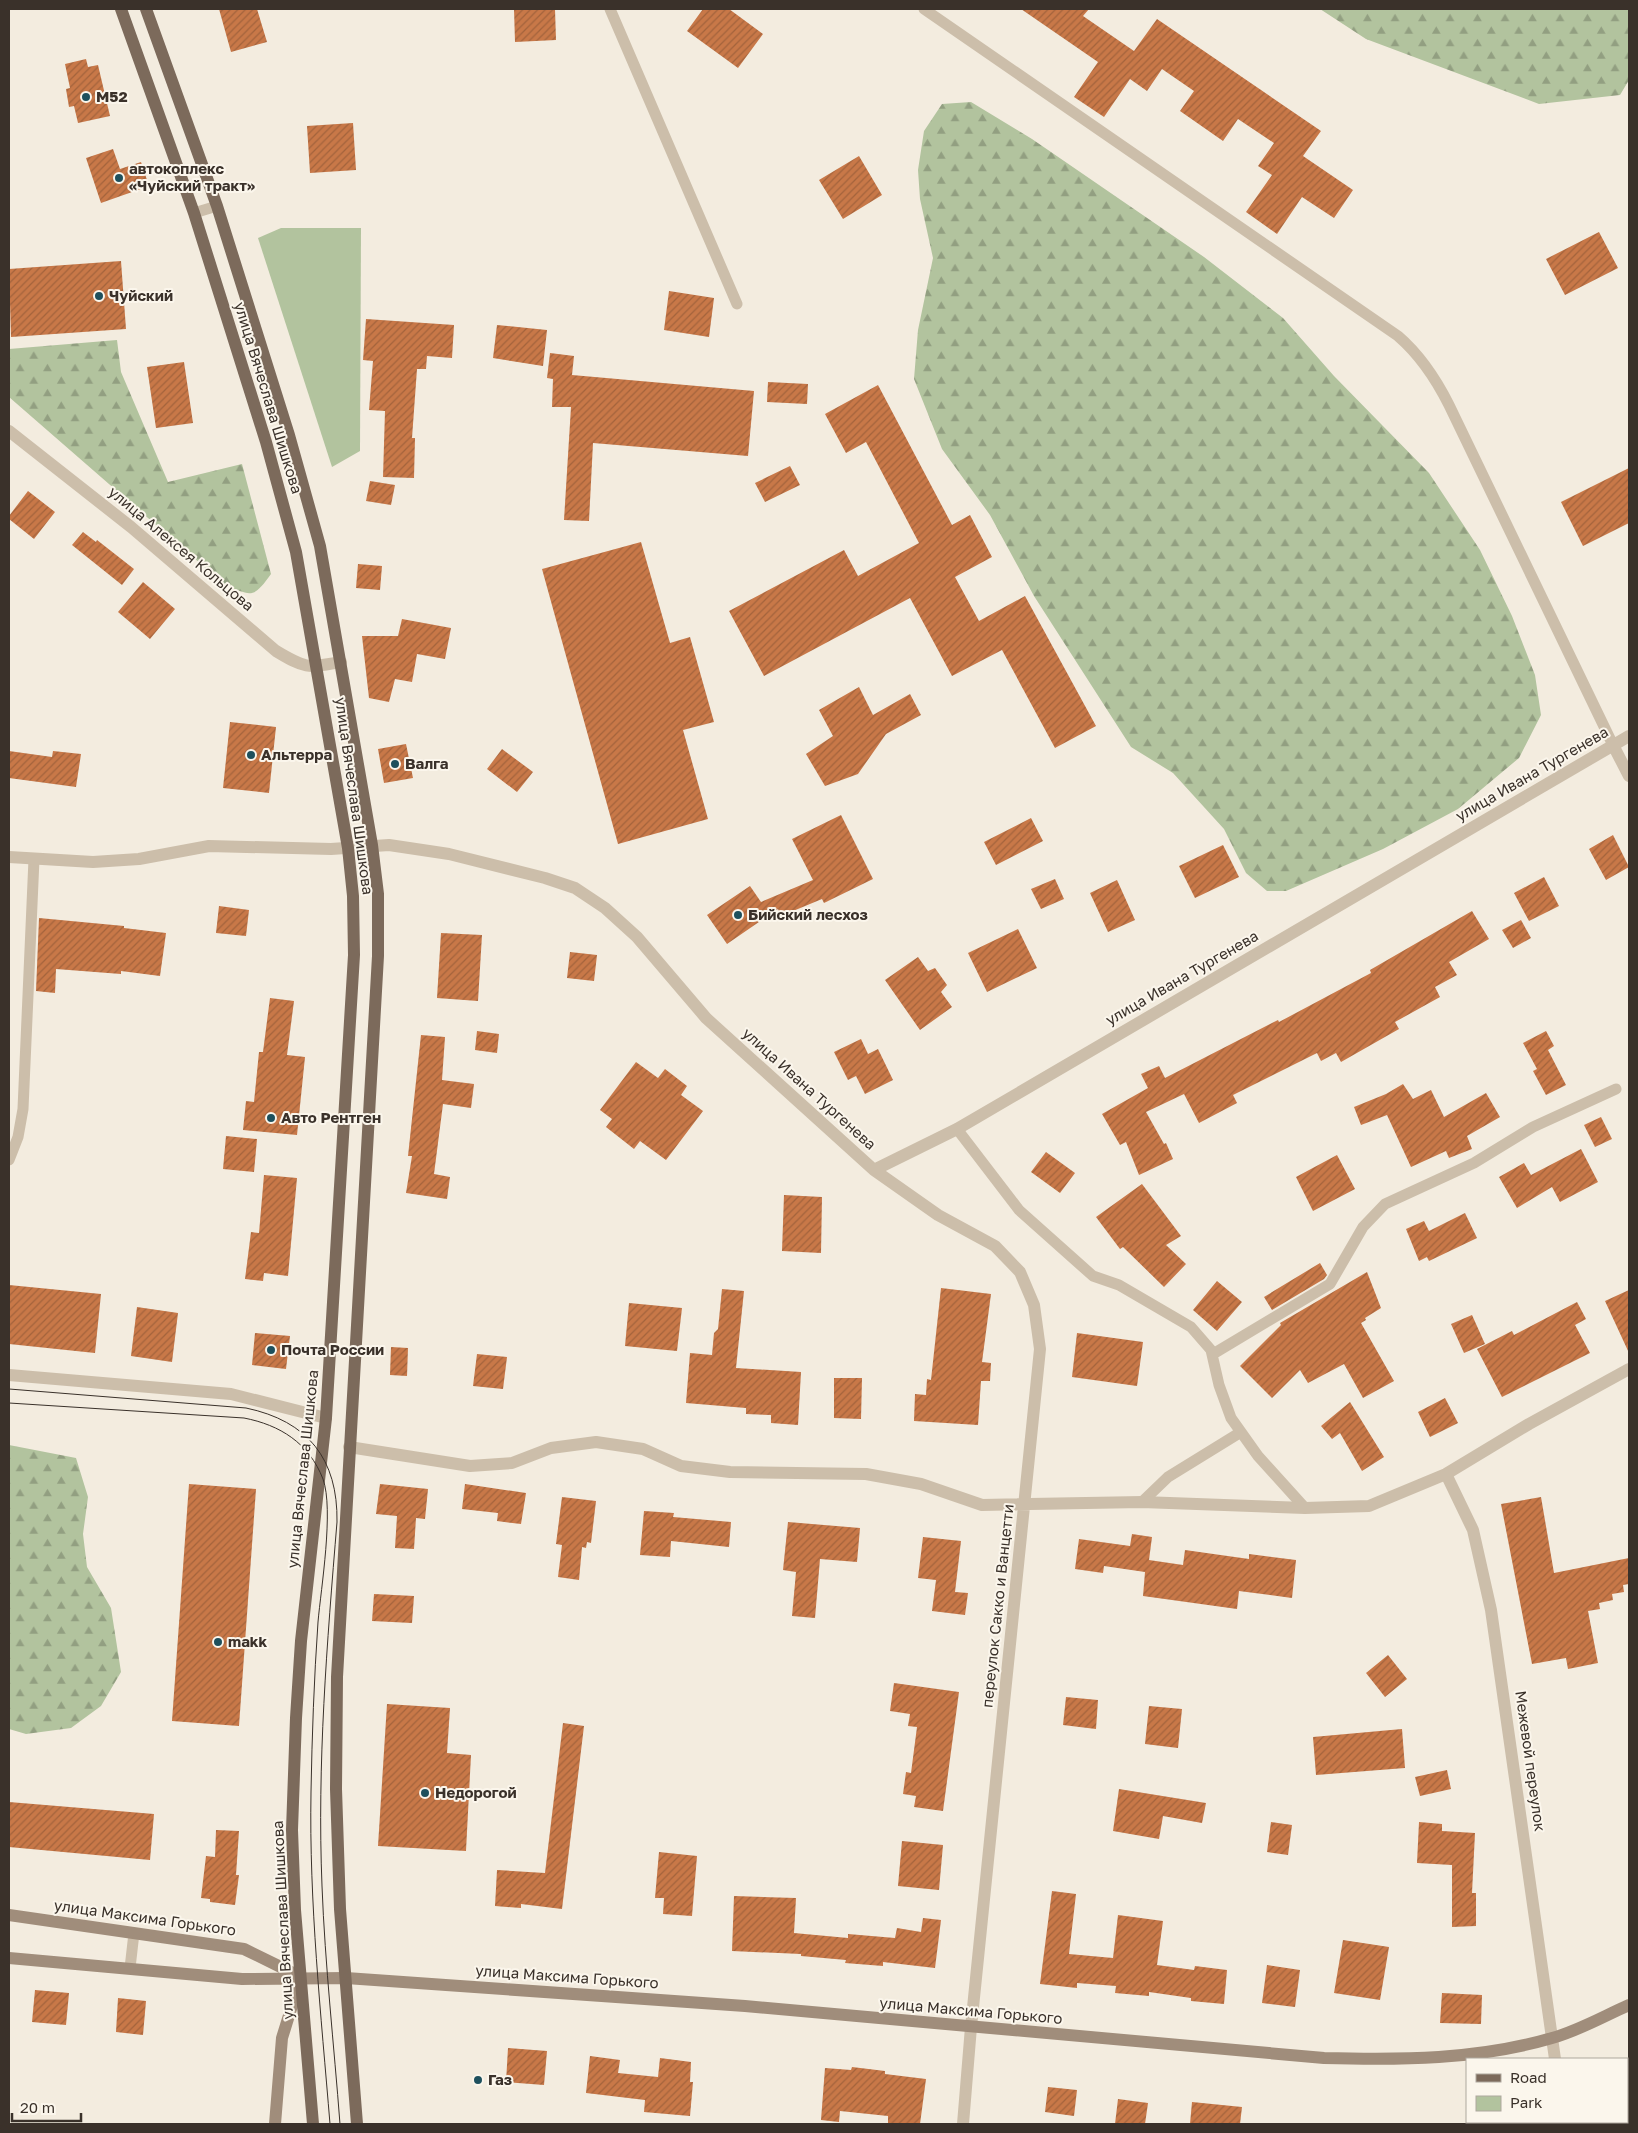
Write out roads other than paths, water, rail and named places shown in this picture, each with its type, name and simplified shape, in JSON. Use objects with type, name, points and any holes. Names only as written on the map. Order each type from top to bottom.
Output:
[{"type":"main road","name":"улица Вячеслава Шишкова","points":[[121,9],[194,213],[264,433],[296,552],[318,666],[348,848],[353,896],[354,955],[326,1418],[301,1642],[292,1830],[295,1910],[313,2124]]},
{"type":"main road","name":"улица Вячеслава Шишкова","points":[[146,9],[217,206],[290,435],[320,546],[372,845],[378,894],[378,956],[337,1677],[336,1789],[340,1909],[358,2124]]},
{"type":"main road","name":"улица Максима Горького","points":[[9,1915],[244,1949],[301,1977]]},
{"type":"main road","name":"улица Максима Горького","points":[[9,1958],[242,1979],[346,1978],[745,2006],[1324,2058],[1400,2060],[1477,2055],[1553,2038],[1629,2005]]},
{"type":"main road","points":[[275,2124],[282,2038],[301,1977]]},
{"type":"street","name":"улица Алексея Кольцова","points":[[9,431],[131,526],[276,651],[300,666],[318,666],[341,662]]},
{"type":"street","name":"улица Ивана Тургенева","points":[[9,857],[102,862],[138,859],[209,846],[348,848],[372,845],[416,848],[545,878],[575,888],[597,903],[637,937],[706,1018],[874,1170],[957,1129],[1629,736]]},
{"type":"street","points":[[1613,745],[1629,776]]},
{"type":"street","name":"переулок Сакко и Ванцетти","points":[[874,1170],[938,1215],[995,1246],[1020,1272],[1034,1305],[1040,1349],[971,2027],[963,2124]]},
{"type":"street","points":[[349,1447],[470,1466],[512,1462],[551,1448],[596,1442],[643,1449],[681,1466],[730,1472],[866,1474],[921,1484],[982,1505],[1142,1502],[1305,1508],[1369,1506],[1446,1474],[1529,1424],[1629,1369]]},
{"type":"street","points":[[9,1375],[231,1394],[326,1418]]},
{"type":"street","name":"Межевой переулок","points":[[1446,1474],[1473,1530],[1489,1600],[1555,2058]]},
{"type":"lane","points":[[610,9],[737,304]]},
{"type":"lane","points":[[924,9],[1398,336],[1413,350],[1440,387],[1613,745]]},
{"type":"lane","points":[[194,213],[217,206]]},
{"type":"lane","points":[[9,1160],[18,1137],[23,1109],[34,859]]},
{"type":"lane","points":[[1213,1354],[1330,1284],[1363,1227],[1385,1204],[1474,1163],[1533,1128],[1616,1089]]},
{"type":"lane","points":[[957,1129],[1019,1210],[1093,1276],[1119,1285],[1191,1327],[1213,1354],[1220,1386],[1231,1418],[1258,1456],[1305,1508]]},
{"type":"lane","points":[[1142,1502],[1168,1477],[1240,1432]]},
{"type":"lane","points":[[130,1968],[134,1933]]},
{"type":"tram line","points":[[9,1389],[246,1408],[287,1422],[315,1446],[325,1462],[332,1479],[336,1500],[337,1522],[322,1749],[322,1886],[340,2124]]},
{"type":"tram line","points":[[9,1403],[244,1418],[257,1421],[270,1425],[292,1438],[310,1455],[323,1479],[326,1493],[327,1529],[315,1665],[311,1834],[316,1958],[330,2124]]},
{"type":"place","name":"М52","points":[[86,97]]},
{"type":"place","name":"автокоплекс «Чуйский тракт»","points":[[119,178]]},
{"type":"place","name":"Чуйский","points":[[99,296]]},
{"type":"place","name":"Альтерра","points":[[251,755]]},
{"type":"place","name":"Валга","points":[[395,764]]},
{"type":"place","name":"Бийский лесхоз","points":[[738,915]]},
{"type":"place","name":"Авто Рентген","points":[[271,1118]]},
{"type":"place","name":"Почта России","points":[[271,1350]]},
{"type":"place","name":"makk","points":[[218,1642]]},
{"type":"place","name":"Недорогой","points":[[425,1793]]},
{"type":"place","name":"Газ","points":[[478,2080]]}]
